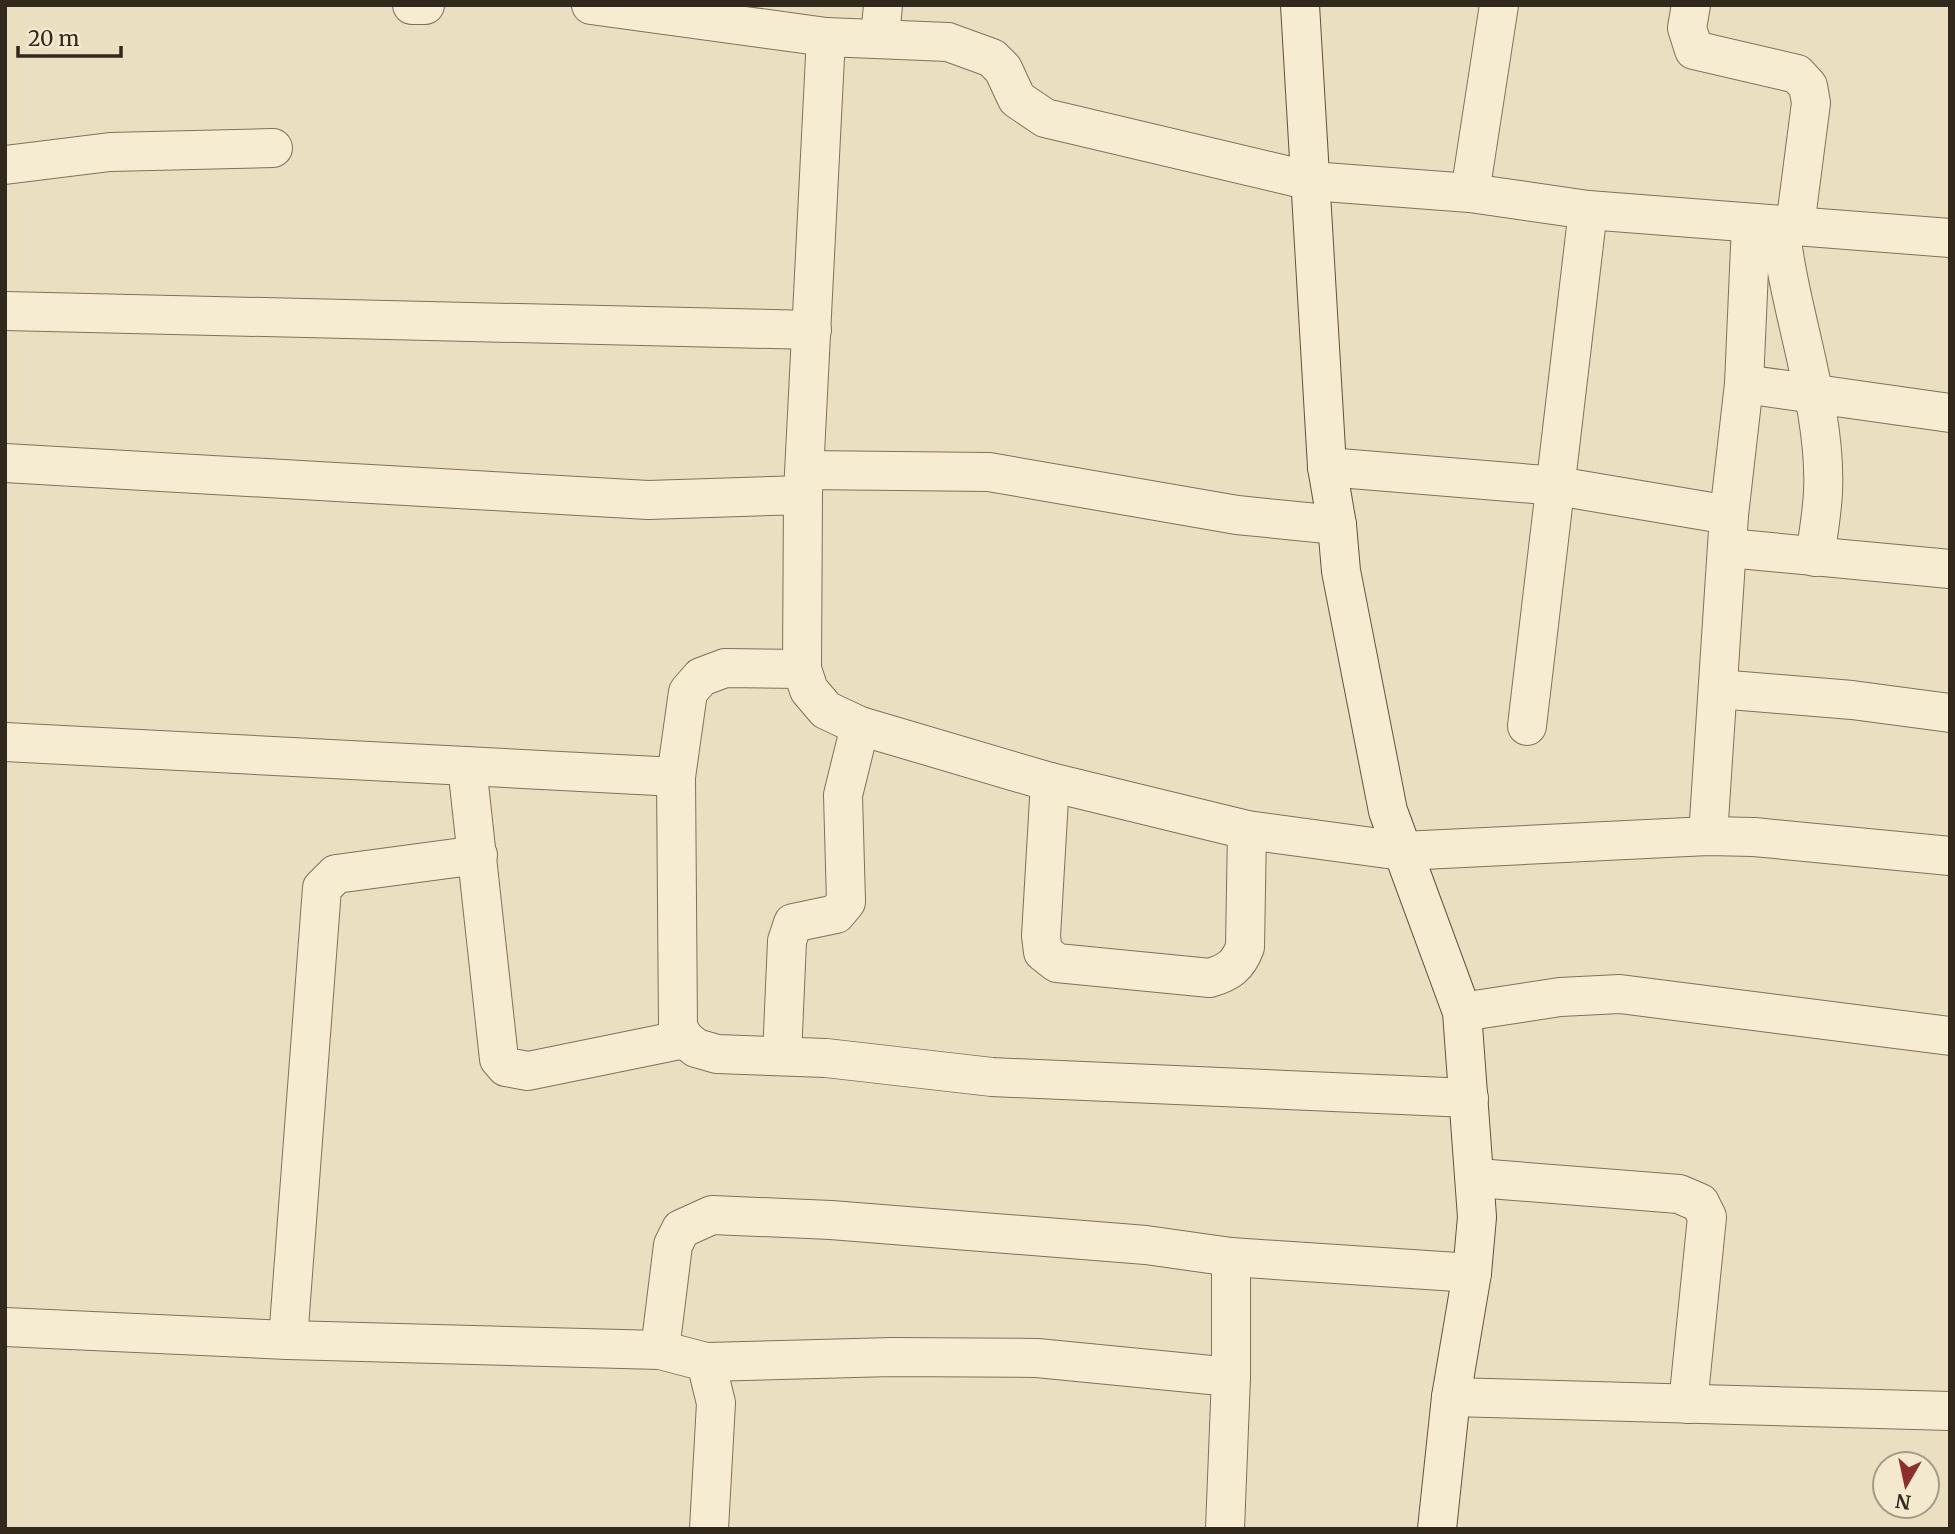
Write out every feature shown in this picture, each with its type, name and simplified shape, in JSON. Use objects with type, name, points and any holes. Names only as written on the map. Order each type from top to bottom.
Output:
[{"type":"street","points":[[412,5],[425,5]]},
{"type":"street","points":[[591,5],[826,37],[882,22],[979,51],[1003,69],[1017,99],[1045,118],[1311,181],[1470,193],[1588,210],[1650,212],[1775,225],[1950,238]]},
{"type":"street","points":[[1300,5],[1327,467],[1337,525],[1340,571],[1388,811],[1462,1013],[1477,1178],[1472,1273],[1451,1397],[1437,1529]]},
{"type":"street","points":[[1470,193],[1499,5]]},
{"type":"street","points":[[1691,5],[1687,28],[1694,50],[1797,74],[1808,86],[1811,103],[1775,225],[1744,384],[1729,532],[1708,836]]},
{"type":"street","points":[[826,37],[804,482],[802,668],[809,690],[826,710],[860,726],[1050,782],[1247,830],[1402,851],[1708,836],[1754,837],[1950,856]]},
{"type":"street","points":[[5,165],[110,152],[272,148]]},
{"type":"street","points":[[1527,726],[1588,210]]},
{"type":"street","points":[[1775,225],[1813,393],[1823,491],[1815,556]]},
{"type":"street","points":[[5,311],[812,330]]},
{"type":"street","points":[[1744,384],[1950,413]]},
{"type":"street","points":[[5,463],[648,500],[804,482],[989,472],[1237,515],[1337,525]]},
{"type":"street","points":[[1327,467],[1557,486],[1815,556],[1950,569]]},
{"type":"street","points":[[802,668],[725,668],[701,677],[688,692],[676,777],[678,1028],[685,1040],[696,1048],[717,1054],[782,1056],[992,1077],[1469,1098]]},
{"type":"street","points":[[1718,689],[1852,700],[1950,713]]},
{"type":"street","points":[[782,1056],[787,941],[793,923],[836,914],[846,902],[843,795],[860,726]]},
{"type":"street","points":[[5,741],[676,777]]},
{"type":"street","points":[[467,766],[499,1059],[506,1067],[528,1071],[685,1040]]},
{"type":"street","points":[[1050,782],[1041,936],[1043,952],[1057,963],[1210,978],[1228,972],[1239,962],[1245,947],[1247,830]]},
{"type":"street","points":[[288,1340],[322,888],[337,874],[478,855]]},
{"type":"street","points":[[1462,1013],[1560,997],[1620,994],[1950,1036]]},
{"type":"street","points":[[1477,1178],[1679,1194],[1700,1203],[1707,1217],[1688,1404]]},
{"type":"street","points":[[660,1350],[673,1245],[681,1229],[712,1215],[831,1220],[1146,1245],[1231,1257],[1472,1273]]},
{"type":"street","points":[[1225,1529],[1231,1377],[1231,1257]]},
{"type":"street","points":[[5,1327],[288,1340],[660,1350],[706,1362],[892,1357],[1037,1359],[1231,1377]]},
{"type":"street","points":[[706,1362],[716,1403],[709,1529]]},
{"type":"street","points":[[1451,1397],[1950,1411]]}]
